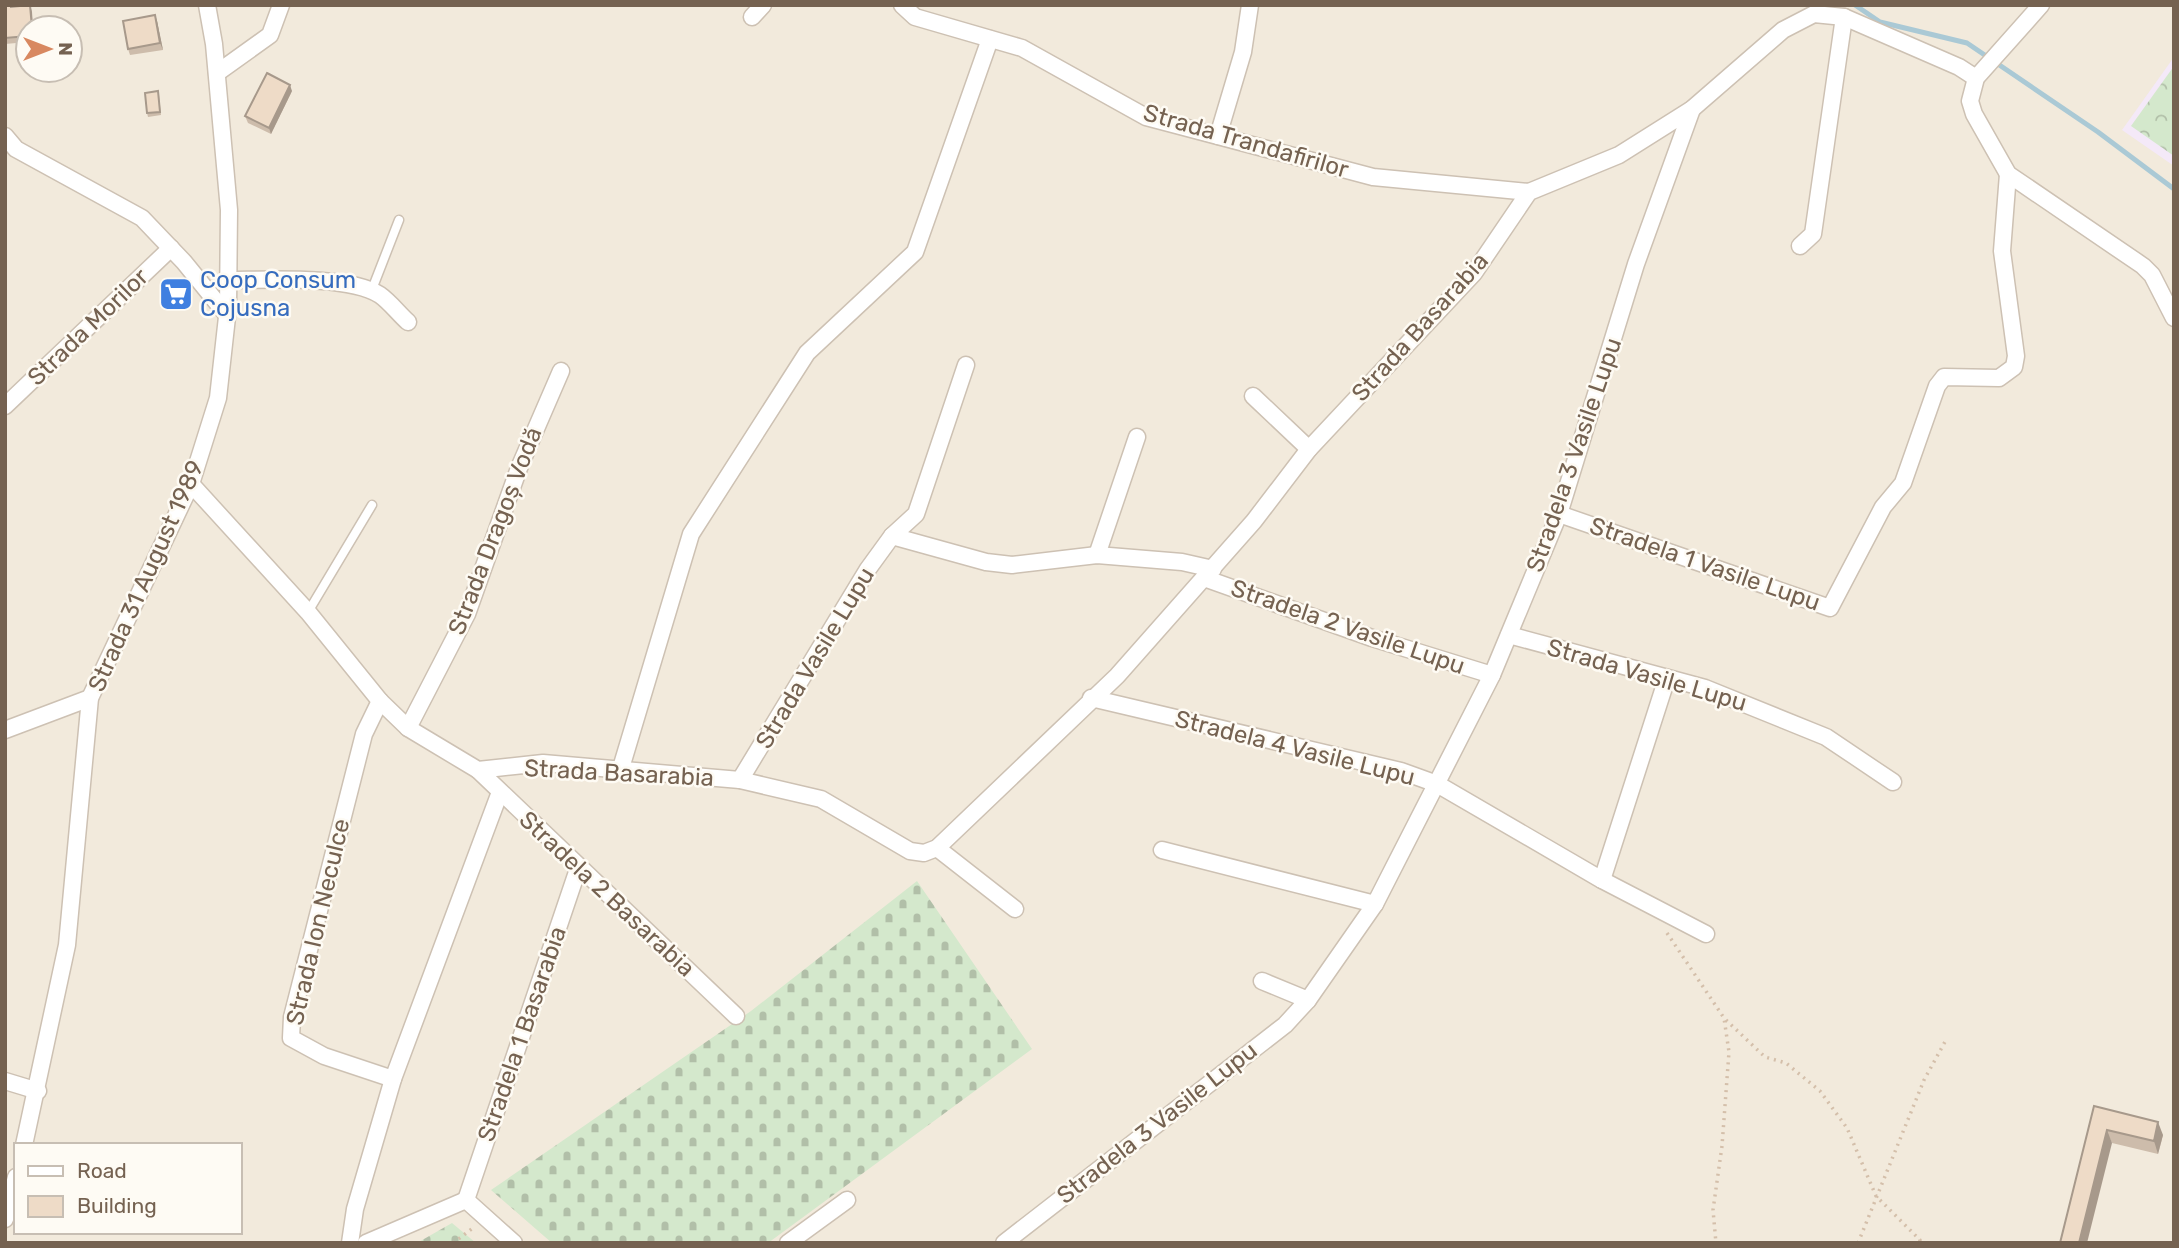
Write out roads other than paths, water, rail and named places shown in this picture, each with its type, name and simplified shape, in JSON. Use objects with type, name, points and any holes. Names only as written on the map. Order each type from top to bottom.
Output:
[{"type":"street","name":"Strada 31 August 1989","points":[[24,1143],[67,945],[90,698],[191,484],[218,398],[227,315],[229,210],[217,73],[207,5]]},
{"type":"street","points":[[217,73],[270,35],[281,5]]},
{"type":"street","name":"Strada Trandafirilor","points":[[902,5],[915,17],[1022,48],[1146,117],[1373,177],[1529,192]]},
{"type":"street","points":[[1218,136],[1243,52],[1250,5]]},
{"type":"street","points":[[2041,5],[1980,74],[1970,101],[1974,114],[2008,174],[2143,266],[2152,275],[2174,318]]},
{"type":"street","points":[[1529,192],[1619,155],[1692,109],[1783,30],[1814,14],[1843,17],[1980,74]]},
{"type":"street","points":[[1800,246],[1813,234],[1843,17]]},
{"type":"street","points":[[621,768],[691,534],[807,354],[915,252],[989,38]]},
{"type":"street","name":"Stradela 3 Vasile Lupu","points":[[1003,1243],[1285,1025],[1308,1000],[1376,904],[1492,675],[1559,514],[1636,264],[1692,109]]},
{"type":"street","name":"Strada Morilor","points":[[5,136],[16,149],[142,218],[227,315]]},
{"type":"street","name":"Stradela 1 Vasile Lupu","points":[[1559,514],[1830,608],[1882,507],[1903,483],[1937,386],[1944,377],[1954,375],[1999,378],[2014,367],[2016,356],[2002,251],[2008,174]]},
{"type":"street","name":"Strada Basarabia","points":[[478,770],[543,763],[740,780],[821,799],[910,851],[924,853],[937,848],[1117,676],[1254,521],[1308,449],[1474,273],[1529,192]]},
{"type":"street","name":"Strada Morilor","points":[[5,406],[171,248]]},
{"type":"street","points":[[228,281],[320,281],[371,292],[380,295],[408,322]]},
{"type":"street","name":"Strada Vasile Lupu","points":[[740,780],[868,569],[892,536],[916,514],[966,365]]},
{"type":"street","name":"Strada Dragoș Vodă","points":[[408,728],[467,614],[519,468],[561,371]]},
{"type":"street","points":[[1253,397],[1308,449]]},
{"type":"street","points":[[1097,555],[1137,437]]},
{"type":"street","points":[[191,484],[308,612],[380,701],[408,728],[478,770]]},
{"type":"street","points":[[892,536],[986,562],[1012,565],[1097,555],[1182,562],[1209,573]]},
{"type":"street","name":"Stradela 2 Vasile Lupu","points":[[1209,573],[1372,638],[1492,675]]},
{"type":"street","name":"Strada Vasile Lupu","points":[[1509,635],[1705,688],[1806,727],[1826,737],[1893,782]]},
{"type":"street","points":[[1602,880],[1667,678]]},
{"type":"street","points":[[5,730],[90,698]]},
{"type":"street","name":"Stradela 4 Vasile Lupu","points":[[1091,698],[1401,771],[1437,784],[1602,880],[1706,934]]},
{"type":"street","name":"Strada Ion Neculce","points":[[380,701],[364,734],[292,1017],[291,1038],[324,1056],[393,1079]]},
{"type":"street","name":"Stradela 2 Basarabia","points":[[478,770],[578,869],[736,1016]]},
{"type":"street","points":[[350,1243],[355,1209],[393,1079],[500,792]]},
{"type":"street","points":[[937,848],[1015,909]]},
{"type":"street","points":[[1162,850],[1376,904]]},
{"type":"street","name":"Stradela 1 Basarabia","points":[[466,1200],[578,869]]},
{"type":"street","points":[[1262,981],[1308,1000]]},
{"type":"street","points":[[5,1081],[37,1091]]},
{"type":"street","points":[[5,1219],[14,1185]]},
{"type":"street","points":[[366,1243],[466,1200],[514,1243]]},
{"type":"street","points":[[788,1243],[847,1200]]},
{"type":"lane","points":[[371,292],[399,220]]},
{"type":"lane","points":[[308,612],[372,505]]},
{"type":"waterway","points":[[1855,5],[1880,22],[1967,43],[2098,132],[2174,189]]},
{"type":"place","name":"Coop Consum Cojusna","points":[[176,294]]}]
